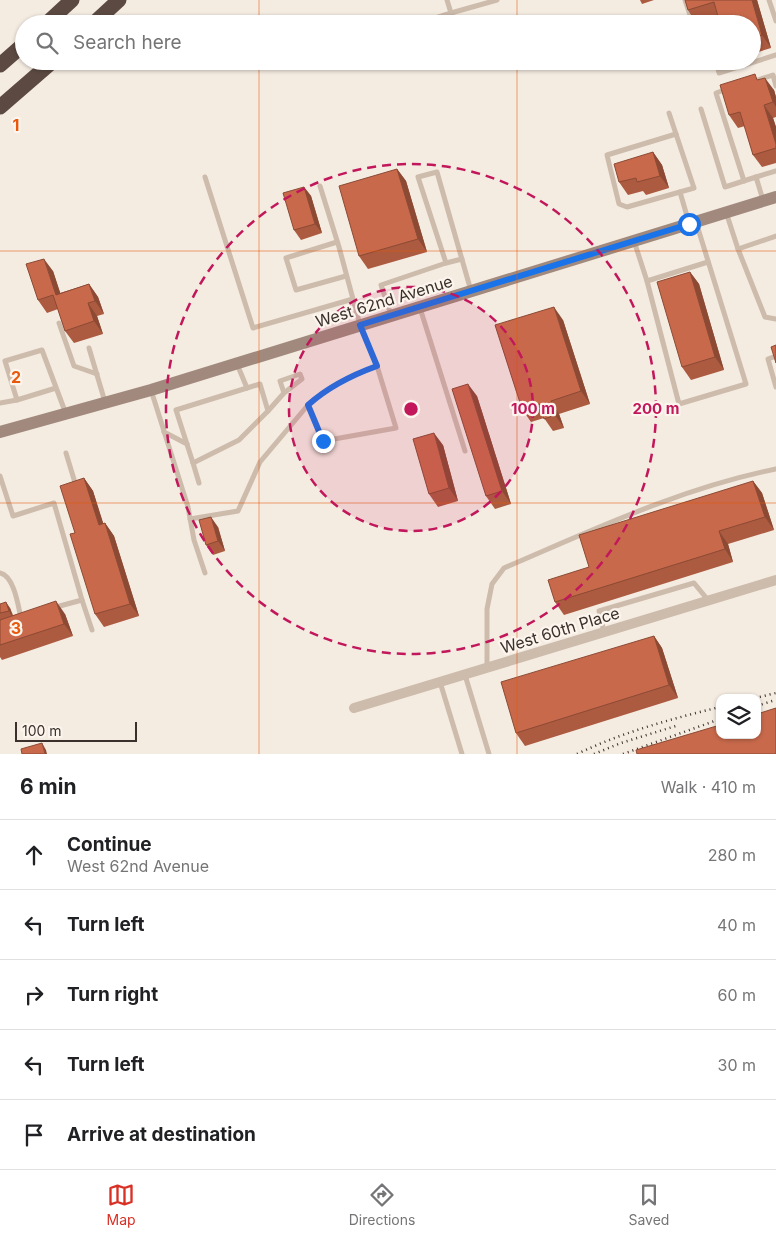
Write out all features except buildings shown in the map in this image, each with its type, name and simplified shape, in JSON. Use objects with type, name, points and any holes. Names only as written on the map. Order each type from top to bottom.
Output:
[{"type":"highway","points":[[56,15],[72,0]]},
{"type":"highway","points":[[103,15],[119,0]]},
{"type":"highway","points":[[0,65],[15,52]]},
{"type":"highway","points":[[0,108],[43,70]]},
{"type":"street","name":"West 62nd Avenue","points":[[0,432],[151,390],[776,197]]},
{"type":"street","name":"West 60th Place","points":[[354,708],[776,580]]},
{"type":"lane","points":[[447,0],[451,13]]},
{"type":"lane","points":[[445,15],[497,0]]},
{"type":"lane","points":[[686,0],[690,15]]},
{"type":"lane","points":[[769,0],[776,22]]},
{"type":"lane","points":[[761,60],[776,55]]},
{"type":"lane","points":[[718,70],[719,73],[728,70]]},
{"type":"lane","points":[[744,84],[773,75],[776,86]]},
{"type":"lane","points":[[735,87],[716,93],[744,181]]},
{"type":"lane","points":[[702,109],[725,187],[776,171]]},
{"type":"lane","points":[[669,113],[676,134],[694,188],[627,207],[619,204],[607,155],[676,134]]},
{"type":"lane","points":[[446,264],[418,177],[437,172],[471,292]]},
{"type":"lane","points":[[205,177],[253,328],[353,298]]},
{"type":"lane","points":[[756,178],[763,200]]},
{"type":"lane","points":[[308,405],[323,441],[396,428],[377,366],[360,325],[320,186]]},
{"type":"lane","points":[[634,240],[647,281],[679,404],[746,384],[708,262],[680,192]]},
{"type":"lane","points":[[726,212],[765,318],[776,319]]},
{"type":"lane","points":[[738,248],[775,238]]},
{"type":"lane","points":[[337,242],[286,258],[296,290],[346,276]]},
{"type":"lane","points":[[391,316],[380,285],[462,259]]},
{"type":"lane","points":[[647,281],[708,262]]},
{"type":"lane","points":[[419,308],[465,451]]},
{"type":"lane","points":[[60,323],[74,366],[97,374]]},
{"type":"lane","points":[[89,348],[105,402]]},
{"type":"lane","points":[[17,400],[6,361],[42,350],[67,414]]},
{"type":"lane","points":[[776,356],[768,359],[776,387]]},
{"type":"lane","points":[[236,363],[246,388]]},
{"type":"lane","points":[[190,518],[238,511],[260,462],[308,405],[322,394],[358,373],[377,366]]},
{"type":"lane","points":[[199,483],[176,410],[260,384],[268,411]]},
{"type":"lane","points":[[0,403],[17,400],[56,388]]},
{"type":"lane","points":[[151,390],[188,507],[194,540],[205,574]]},
{"type":"lane","points":[[193,463],[239,440],[284,393]]},
{"type":"lane","points":[[164,432],[187,444]]},
{"type":"lane","points":[[66,453],[77,490]]},
{"type":"lane","points":[[487,668],[487,609],[492,584],[504,568],[644,509],[742,476],[776,469]]},
{"type":"lane","points":[[0,476],[13,516],[54,503],[92,630]]},
{"type":"lane","points":[[0,573],[5,574],[10,581],[21,618]]},
{"type":"lane","points":[[604,632],[599,612],[694,583],[708,601]]},
{"type":"lane","points":[[47,610],[82,600]]},
{"type":"lane","points":[[14,620],[30,615]]},
{"type":"lane","points":[[465,674],[490,754]]},
{"type":"lane","points":[[440,682],[462,754]]},
{"type":"railway","points":[[761,697],[776,693]]},
{"type":"railway","points":[[761,705],[775,700]]},
{"type":"railway","points":[[577,754],[647,727],[716,708]]},
{"type":"railway","points":[[623,754],[716,720]]},
{"type":"railway","points":[[594,754],[621,743],[679,725]]},
{"type":"route","points":[[323,441],[308,405],[322,394],[358,373],[377,366],[360,325],[689,224]]}]
